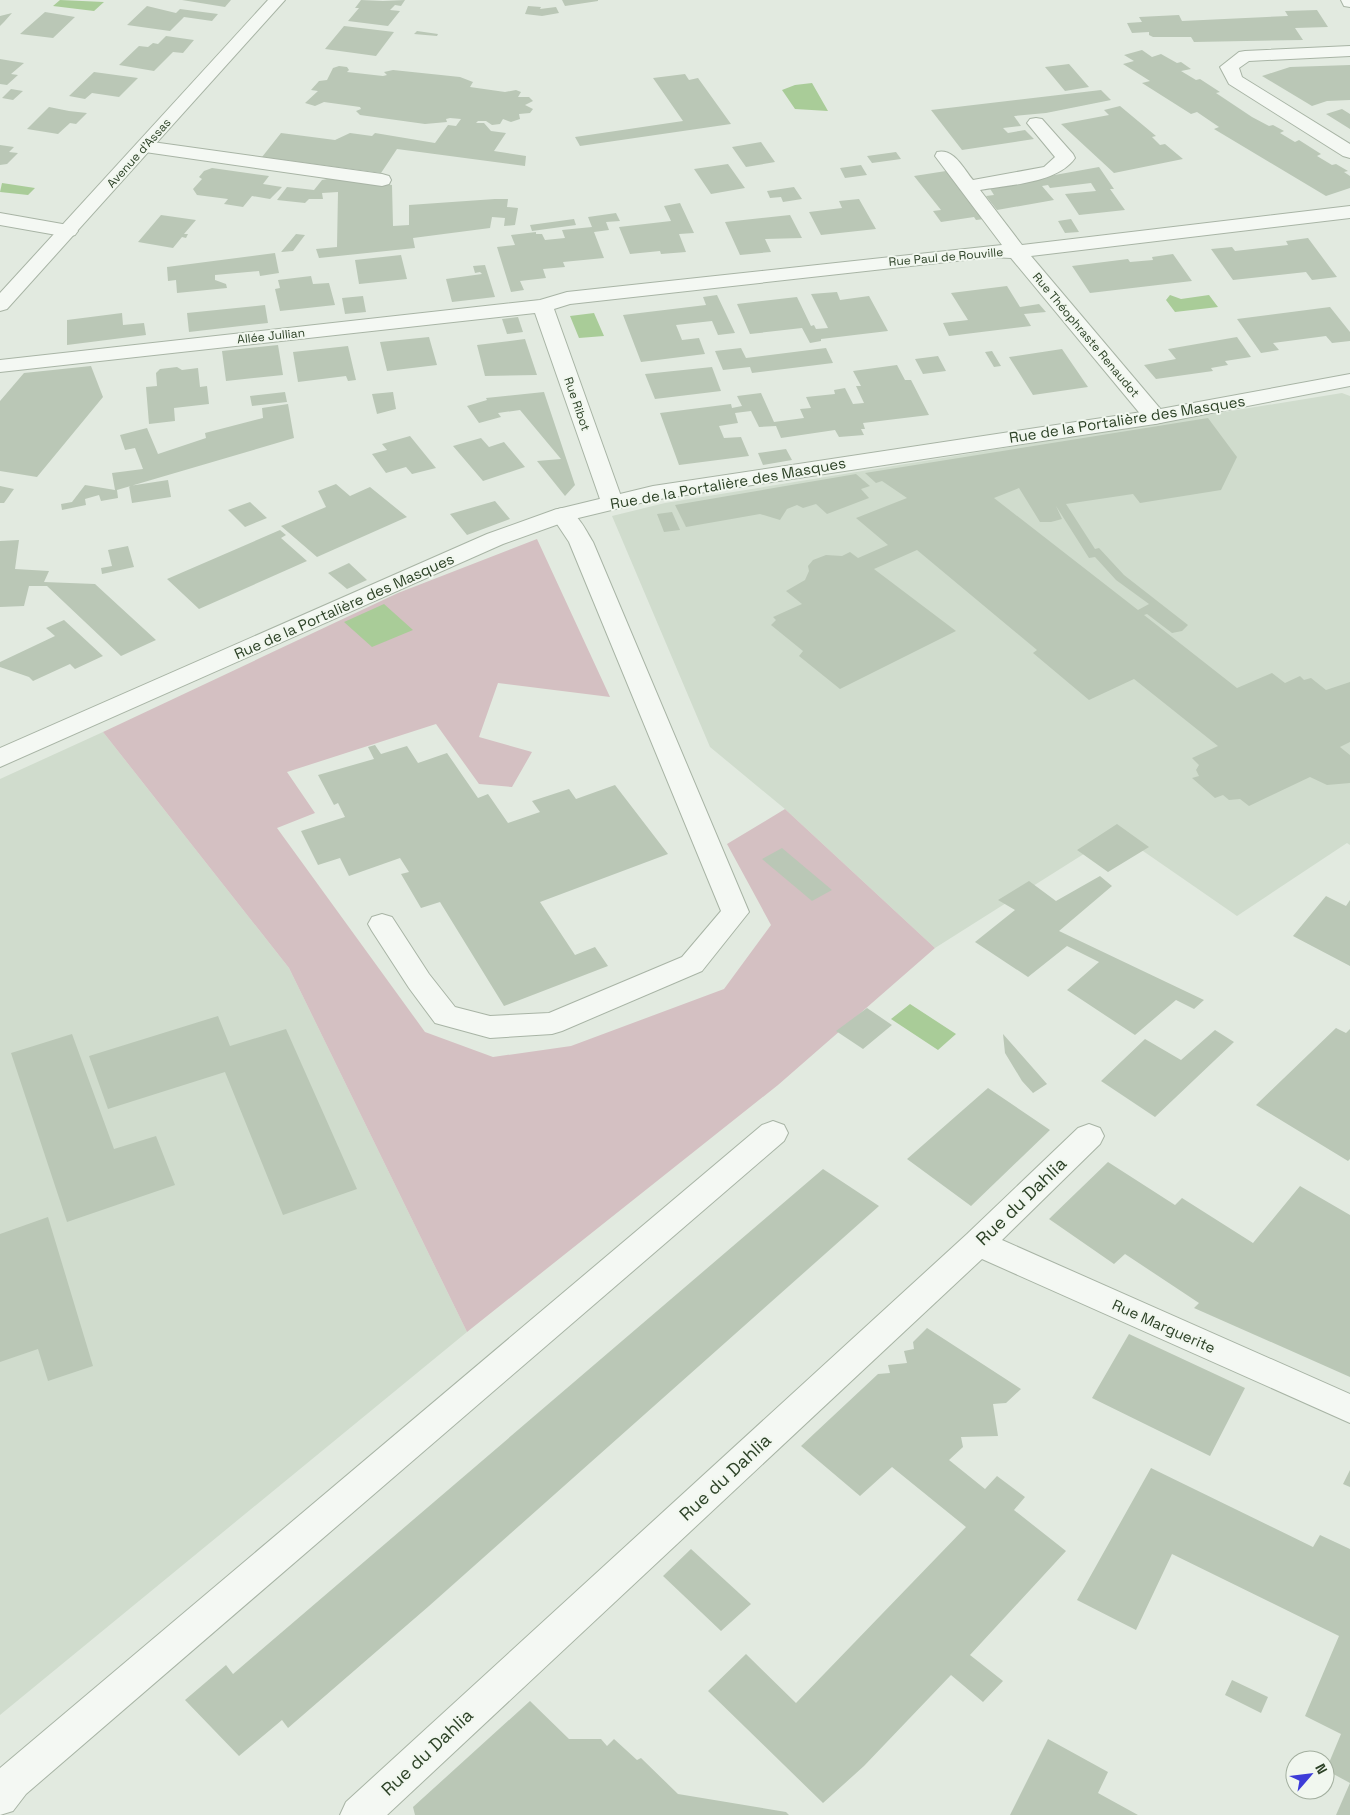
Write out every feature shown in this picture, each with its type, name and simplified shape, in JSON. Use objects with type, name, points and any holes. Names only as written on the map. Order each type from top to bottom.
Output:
[{"type":"street","name":"Avenue d'Assas","points":[[0,305],[277,0]]},
{"type":"street","points":[[1350,51],[1245,56],[1230,67],[1235,80],[1350,152]]},
{"type":"street","points":[[968,187],[1050,171],[1066,158],[1036,123]]},
{"type":"street","points":[[145,147],[382,180]]},
{"type":"street","name":"Rue Théophraste Renaudot","points":[[944,156],[1017,252],[1155,417]]},
{"type":"street","name":"Rue Paul de Rouville","points":[[543,306],[567,298],[992,251],[1017,252],[1350,212]]},
{"type":"street","points":[[0,219],[68,230]]},
{"type":"street","name":"Allée Jullian","points":[[0,366],[543,306]]},
{"type":"street","name":"Rue Ribot","points":[[543,306],[612,502]]},
{"type":"street","name":"Rue de la Portalière des Masques","points":[[0,758],[495,539],[562,516],[612,502],[692,486],[1155,417],[1350,380]]},
{"type":"street","points":[[382,924],[419,981],[445,1015],[490,1027],[552,1023],[692,964],[735,912],[581,542],[569,522],[562,516]]},
{"type":"street","points":[[0,1798],[13,1780],[773,1133]]},
{"type":"street","name":"Rue du Dahlia","points":[[359,1815],[978,1243],[1089,1136]]},
{"type":"street","name":"Rue Marguerite","points":[[978,1243],[1350,1409]]},
{"type":"shaded area","points":[[60,0],[104,2],[94,11],[53,6]]},
{"type":"shaded area","points":[[812,83],[828,111],[795,109],[782,90],[795,85]]},
{"type":"shaded area","points":[[2,183],[35,188],[28,195],[0,192]]},
{"type":"shaded area","points":[[1170,295],[1181,299],[1209,295],[1218,307],[1175,312],[1166,300]]},
{"type":"shaded area","points":[[594,313],[604,336],[579,338],[570,316]]},
{"type":"shaded area","points":[[1342,393],[1350,396],[1350,845],[1347,843],[1237,916],[1117,833],[935,948],[785,809],[710,747],[612,516],[665,503]]},
{"type":"shaded area","points":[[537,539],[610,697],[498,683],[479,737],[532,752],[512,787],[479,784],[436,724],[287,772],[315,813],[277,828],[425,1032],[493,1057],[571,1046],[724,989],[771,925],[727,844],[785,809],[935,948],[778,1085],[467,1332],[289,968],[103,732],[398,593]]},
{"type":"shaded area","points":[[384,604],[413,630],[372,647],[344,622]]},
{"type":"shaded area","points":[[103,732],[289,968],[467,1332],[0,1715],[0,779]]},
{"type":"shaded area","points":[[910,1004],[956,1034],[938,1050],[891,1019]]},
{"type":"building","points":[[182,0],[231,0],[225,7]]},
{"type":"building","points":[[361,0],[405,0],[401,6],[395,5],[390,10],[400,11],[388,26],[348,21],[359,8],[355,8]]},
{"type":"building","points":[[562,0],[598,0],[598,1],[565,6]]},
{"type":"building","points":[[147,6],[176,13],[180,9],[218,14],[212,21],[184,17],[170,31],[127,25]]},
{"type":"building","points":[[528,6],[541,7],[540,9],[556,7],[559,13],[542,16],[525,14]]},
{"type":"building","points":[[1317,10],[1328,27],[1295,28],[1303,40],[1194,42],[1191,37],[1153,37],[1149,35],[1149,32],[1132,33],[1127,23],[1142,22],[1139,17],[1179,15],[1182,21],[1288,16],[1285,11]]},
{"type":"building","points":[[45,12],[75,17],[53,38],[20,34]]},
{"type":"building","points":[[12,13],[4,22],[0,26],[0,16]]},
{"type":"building","points":[[344,26],[394,32],[376,56],[325,49]]},
{"type":"building","points":[[417,31],[438,34],[437,36],[414,34]]},
{"type":"building","points":[[166,36],[194,40],[183,53],[173,52],[154,71],[119,65],[139,46],[148,47],[153,43],[158,44]]},
{"type":"building","points":[[1142,50],[1152,57],[1161,54],[1177,63],[1181,62],[1191,69],[1181,71],[1196,80],[1200,79],[1220,92],[1216,93],[1252,117],[1284,131],[1280,133],[1295,142],[1299,140],[1321,154],[1317,156],[1332,165],[1336,164],[1348,171],[1344,172],[1350,176],[1350,188],[1326,196],[1214,129],[1219,127],[1197,112],[1191,114],[1142,83],[1150,81],[1123,64],[1134,61],[1124,55]]},
{"type":"building","points":[[0,59],[24,63],[11,74],[18,75],[7,85],[0,84]]},
{"type":"building","points":[[1069,64],[1089,87],[1065,91],[1045,67]]},
{"type":"building","points":[[1350,65],[1350,100],[1327,101],[1312,106],[1262,76],[1290,67]]},
{"type":"building","points":[[339,66],[347,67],[349,70],[347,72],[383,76],[387,75],[384,72],[393,70],[460,77],[473,82],[470,87],[505,92],[516,90],[521,92],[518,97],[529,97],[533,101],[525,105],[533,109],[530,113],[519,114],[520,119],[511,122],[503,119],[500,124],[492,125],[486,121],[478,121],[476,123],[484,123],[491,131],[506,133],[494,151],[526,156],[525,166],[397,149],[381,173],[262,157],[281,133],[335,140],[350,133],[372,136],[375,133],[435,143],[448,125],[456,126],[461,119],[450,118],[446,119],[447,122],[425,124],[360,115],[356,111],[361,109],[360,107],[324,102],[315,106],[305,103],[318,91],[311,90],[319,81],[327,80],[333,68]]},
{"type":"building","points":[[94,72],[138,78],[119,97],[92,93],[85,99],[69,96]]},
{"type":"building","points":[[685,74],[689,80],[698,78],[731,124],[580,146],[575,137],[683,121],[653,78]]},
{"type":"building","points":[[11,89],[23,91],[13,100],[2,98]]},
{"type":"building","points":[[1101,90],[1111,100],[1046,113],[1014,116],[1021,126],[1003,128],[1008,133],[1025,130],[1034,139],[962,150],[931,110]]},
{"type":"building","points":[[1120,106],[1156,136],[1152,137],[1160,145],[1165,144],[1183,159],[1114,173],[1061,124],[1109,115],[1104,110]]},
{"type":"building","points":[[49,107],[87,113],[76,124],[70,123],[58,134],[27,129]]},
{"type":"building","points":[[1342,109],[1350,114],[1350,129],[1326,114]]},
{"type":"building","points":[[761,142],[775,162],[746,167],[732,147]]},
{"type":"building","points":[[0,145],[14,147],[9,152],[18,153],[7,164],[0,165]]},
{"type":"building","points":[[896,152],[901,159],[872,163],[867,156]]},
{"type":"building","points":[[728,164],[745,188],[711,194],[694,169]]},
{"type":"building","points":[[861,165],[867,175],[845,178],[840,168]]},
{"type":"building","points":[[1099,167],[1114,189],[1110,189],[1125,210],[1079,215],[1065,194],[1096,191],[1091,183],[1050,188],[1048,185],[1042,186],[1054,200],[997,210],[986,196],[994,195],[989,187]]},
{"type":"building","points":[[212,168],[269,176],[263,184],[282,187],[270,199],[252,196],[243,207],[224,204],[228,199],[197,195],[193,189],[202,179],[199,177],[204,171]]},
{"type":"building","points":[[946,171],[984,219],[976,220],[974,217],[941,222],[933,211],[941,210],[914,176]]},
{"type":"building","points":[[338,177],[392,185],[393,226],[409,225],[409,205],[495,199],[508,199],[507,207],[518,208],[515,225],[504,226],[505,218],[492,217],[490,228],[413,238],[415,248],[319,258],[316,249],[337,247],[338,192],[322,193],[323,199],[309,199],[305,203],[277,200],[287,187],[314,190],[322,180]]},
{"type":"building","points":[[794,187],[802,199],[783,202],[781,197],[770,198],[767,191]]},
{"type":"building","points":[[859,199],[876,229],[821,235],[809,212],[842,208],[839,201]]},
{"type":"building","points":[[680,203],[694,233],[679,234],[686,252],[661,254],[660,251],[630,254],[619,227],[671,221],[664,206]]},
{"type":"building","points":[[616,213],[620,221],[606,222],[609,230],[594,232],[604,258],[563,262],[565,267],[543,269],[546,278],[520,281],[524,290],[511,292],[497,247],[515,245],[511,235],[536,232],[536,234],[542,234],[545,240],[565,238],[562,230],[592,227],[588,217]]},
{"type":"building","points":[[161,215],[196,220],[184,234],[188,234],[186,238],[182,237],[173,248],[138,242]]},
{"type":"building","points":[[790,215],[802,238],[765,239],[771,252],[740,255],[725,222]]},
{"type":"building","points":[[574,219],[576,225],[532,231],[530,225]]},
{"type":"building","points":[[1071,219],[1079,232],[1065,233],[1058,221]]},
{"type":"building","points":[[296,234],[305,235],[293,251],[281,252]]},
{"type":"building","points":[[1308,238],[1337,277],[1312,280],[1306,272],[1233,280],[1211,249],[1232,247],[1235,251],[1288,245],[1286,241]]},
{"type":"building","points":[[275,253],[279,273],[260,276],[259,271],[215,275],[215,280],[226,284],[227,288],[177,293],[176,280],[168,281],[167,267]]},
{"type":"building","points":[[1173,254],[1192,281],[1090,293],[1072,266],[1128,259],[1130,262],[1153,260],[1152,257]]},
{"type":"building","points":[[401,255],[407,279],[359,284],[355,260]]},
{"type":"building","points":[[485,265],[495,297],[452,302],[446,279],[482,274],[480,272],[475,273],[473,266]]},
{"type":"building","points":[[311,276],[313,284],[329,283],[335,305],[280,311],[275,289],[280,288],[278,280]]},
{"type":"building","points":[[1007,286],[1020,307],[1039,304],[1046,312],[1024,314],[1031,326],[949,336],[943,323],[968,320],[951,293]]},
{"type":"building","points":[[837,292],[840,300],[869,296],[888,331],[821,339],[821,341],[810,343],[802,328],[750,334],[737,304],[797,297],[811,326],[814,325],[816,329],[828,328],[811,294]]},
{"type":"building","points":[[717,295],[735,333],[718,335],[712,321],[676,325],[682,340],[699,338],[705,354],[641,362],[623,315],[706,305],[703,297]]},
{"type":"building","points":[[363,296],[366,312],[345,314],[342,298]]},
{"type":"building","points":[[265,305],[268,323],[189,332],[187,313]]},
{"type":"building","points":[[1330,307],[1350,332],[1350,341],[1332,343],[1326,336],[1273,343],[1279,350],[1261,353],[1237,319]]},
{"type":"building","points":[[122,313],[123,325],[144,323],[146,335],[67,345],[67,320]]},
{"type":"building","points":[[518,317],[523,332],[507,334],[502,319]]},
{"type":"building","points":[[429,337],[437,365],[387,371],[380,342]]},
{"type":"building","points":[[1237,337],[1251,357],[1225,361],[1228,365],[1211,368],[1213,371],[1156,379],[1144,365],[1176,359],[1168,349]]},
{"type":"building","points":[[525,339],[537,375],[485,376],[477,345]]},
{"type":"building","points":[[278,345],[283,375],[226,381],[222,351]]},
{"type":"building","points":[[348,346],[356,380],[348,381],[346,376],[298,382],[293,352]]},
{"type":"building","points":[[741,348],[746,358],[826,348],[833,363],[752,373],[750,367],[723,370],[715,351]]},
{"type":"building","points":[[1062,349],[1088,387],[1033,395],[1009,357]]},
{"type":"building","points":[[992,351],[1001,366],[994,367],[985,352]]},
{"type":"building","points":[[938,356],[946,371],[923,374],[915,359]]},
{"type":"building","points":[[897,365],[905,380],[911,380],[929,415],[863,423],[865,429],[861,429],[864,435],[839,437],[835,430],[781,438],[776,426],[759,427],[751,411],[735,413],[738,423],[719,426],[724,438],[741,437],[749,456],[679,465],[660,413],[731,404],[732,408],[742,406],[737,396],[761,393],[774,422],[804,418],[800,409],[811,408],[806,397],[835,394],[834,390],[845,388],[853,404],[864,403],[856,386],[861,386],[853,371]]},
{"type":"building","points":[[91,366],[103,397],[37,477],[0,471],[0,401],[24,373]]},
{"type":"building","points":[[177,367],[182,370],[198,368],[200,387],[207,386],[209,404],[174,408],[175,421],[149,424],[146,387],[157,386],[156,373],[160,369]]},
{"type":"building","points":[[712,367],[721,391],[655,399],[645,374]]},
{"type":"building","points":[[285,392],[287,402],[252,406],[250,396]]},
{"type":"building","points":[[393,392],[396,409],[377,414],[372,394]]},
{"type":"building","points":[[544,392],[575,485],[565,496],[537,461],[561,459],[520,410],[498,413],[501,417],[479,423],[467,406],[487,400],[486,398]]},
{"type":"building","points":[[288,404],[294,438],[117,490],[118,498],[101,501],[99,495],[85,499],[86,505],[62,510],[61,504],[72,502],[85,485],[115,490],[112,473],[143,469],[135,448],[125,450],[120,435],[147,428],[158,454],[206,438],[205,433],[263,418],[262,408]]},
{"type":"building","points":[[1208,418],[1237,457],[1221,490],[1140,503],[1133,494],[1066,504],[1095,549],[1099,548],[1124,575],[1188,625],[1182,631],[1172,633],[1147,614],[1144,615],[1237,688],[1272,673],[1285,683],[1300,676],[1304,680],[1311,678],[1326,690],[1350,682],[1350,742],[1340,747],[1350,755],[1350,783],[1327,785],[1310,777],[1249,806],[1240,799],[1229,800],[1223,795],[1215,798],[1192,778],[1199,776],[1196,770],[1199,765],[1192,758],[1218,746],[1134,679],[1089,700],[1033,653],[1037,650],[917,550],[874,569],[956,631],[840,689],[799,656],[803,651],[771,625],[776,620],[773,617],[802,604],[786,591],[805,580],[809,571],[808,566],[813,560],[826,555],[842,556],[850,552],[858,558],[888,545],[856,518],[907,498],[882,481],[876,483],[865,473]],"holes":[[[1019,488],[1040,522],[1062,519],[1056,506],[1089,558],[1095,557],[1116,580],[1149,604],[1138,610],[994,498]]]},
{"type":"building","points":[[410,436],[436,468],[412,474],[406,467],[386,473],[372,454],[387,450],[382,444]]},
{"type":"building","points":[[481,438],[489,447],[504,442],[525,467],[483,481],[453,446]]},
{"type":"building","points":[[786,449],[792,460],[763,465],[758,453]]},
{"type":"building","points":[[856,474],[870,486],[861,489],[869,498],[827,514],[816,504],[803,508],[797,505],[787,509],[780,520],[760,514],[686,527],[675,505]]},
{"type":"building","points":[[168,480],[171,497],[132,503],[129,486]]},
{"type":"building","points":[[336,484],[350,496],[370,487],[407,517],[317,557],[281,526],[326,507],[318,491]]},
{"type":"building","points":[[0,486],[14,489],[4,503],[0,503]]},
{"type":"building","points":[[495,501],[510,519],[467,535],[450,514]]},
{"type":"building","points":[[250,502],[267,518],[245,527],[228,510]]},
{"type":"building","points":[[672,512],[680,530],[664,532],[657,514]]},
{"type":"building","points":[[280,530],[286,535],[281,538],[307,561],[199,609],[167,579]]},
{"type":"building","points":[[19,540],[15,569],[49,571],[44,582],[95,584],[156,640],[121,656],[47,586],[29,586],[24,606],[0,607],[0,541]]},
{"type":"building","points":[[128,546],[134,567],[102,574],[101,568],[112,566],[108,550]]},
{"type":"building","points":[[349,563],[367,580],[347,589],[328,573]]},
{"type":"building","points":[[64,620],[103,656],[75,669],[70,664],[33,681],[29,677],[0,667],[0,662],[55,636],[46,628]]},
{"type":"building","points":[[375,745],[381,754],[407,746],[418,763],[447,753],[478,798],[488,794],[508,823],[540,812],[532,801],[569,789],[576,799],[615,785],[668,854],[540,902],[575,955],[595,947],[608,966],[504,1006],[440,902],[421,908],[401,874],[409,872],[400,858],[349,876],[340,858],[318,865],[301,831],[345,817],[338,803],[334,805],[318,775],[374,759],[368,747]]},
{"type":"building","points":[[1117,824],[1149,847],[1108,872],[1077,850]]},
{"type":"building","points":[[782,848],[832,890],[812,901],[762,859]]},
{"type":"building","points":[[1100,876],[1112,886],[1059,931],[1204,1000],[1194,1009],[1176,1000],[1135,1035],[1067,990],[1099,962],[1067,946],[1028,977],[975,942],[1015,910],[998,900],[1029,881],[1056,901]]},
{"type":"building","points":[[1326,896],[1346,906],[1350,900],[1350,966],[1293,936]]},
{"type":"building","points":[[867,1008],[892,1025],[863,1049],[836,1031]]},
{"type":"building","points":[[218,1016],[230,1046],[286,1029],[357,1189],[283,1215],[225,1072],[108,1109],[89,1056]]},
{"type":"building","points":[[1336,1028],[1346,1033],[1350,1029],[1350,1159],[1348,1161],[1256,1105]]},
{"type":"building","points":[[1215,1030],[1234,1042],[1155,1117],[1101,1081],[1145,1039],[1181,1060]]},
{"type":"building","points":[[72,1034],[114,1149],[156,1136],[175,1185],[67,1222],[11,1053]]},
{"type":"building","points":[[1003,1034],[1047,1084],[1033,1093],[1022,1081],[1005,1053]]},
{"type":"building","points":[[988,1088],[1050,1130],[971,1206],[907,1159]]},
{"type":"building","points":[[1108,1162],[1175,1205],[1182,1198],[1253,1243],[1300,1186],[1350,1215],[1350,1377],[1194,1308],[1199,1303],[1125,1254],[1114,1264],[1049,1219]]},
{"type":"building","points":[[823,1169],[879,1206],[429,1606],[288,1728],[282,1720],[239,1756],[185,1700],[226,1665],[233,1674]]},
{"type":"building","points":[[48,1217],[93,1366],[48,1381],[38,1349],[0,1362],[0,1234]]},
{"type":"building","points":[[927,1328],[1021,1389],[1006,1403],[993,1404],[998,1436],[961,1437],[963,1447],[949,1460],[985,1489],[997,1476],[1025,1497],[1014,1510],[1066,1551],[970,1655],[1003,1681],[983,1702],[951,1675],[864,1766],[823,1803],[708,1691],[746,1654],[796,1703],[966,1527],[892,1467],[860,1496],[801,1446],[878,1374],[890,1373],[888,1365],[907,1363],[904,1351],[914,1349],[913,1342]]},
{"type":"building","points":[[1129,1334],[1245,1388],[1210,1456],[1092,1398]]},
{"type":"building","points":[[1151,1468],[1313,1547],[1320,1535],[1350,1549],[1350,1783],[1335,1775],[1334,1750],[1341,1734],[1305,1716],[1339,1636],[1172,1554],[1136,1630],[1077,1600]]},
{"type":"building","points":[[1350,1470],[1350,1487],[1343,1484]]},
{"type":"building","points":[[691,1549],[751,1604],[721,1631],[663,1576]]},
{"type":"building","points":[[1232,1680],[1268,1697],[1261,1713],[1225,1695]]},
{"type":"building","points":[[530,1701],[569,1739],[601,1739],[607,1746],[614,1739],[637,1760],[641,1758],[678,1794],[786,1812],[789,1815],[415,1815],[413,1807]]},
{"type":"building","points":[[1048,1739],[1108,1772],[1098,1793],[1138,1815],[1010,1815]]},
{"type":"building","points":[[1350,1783],[1350,1815],[1336,1815]]}]
